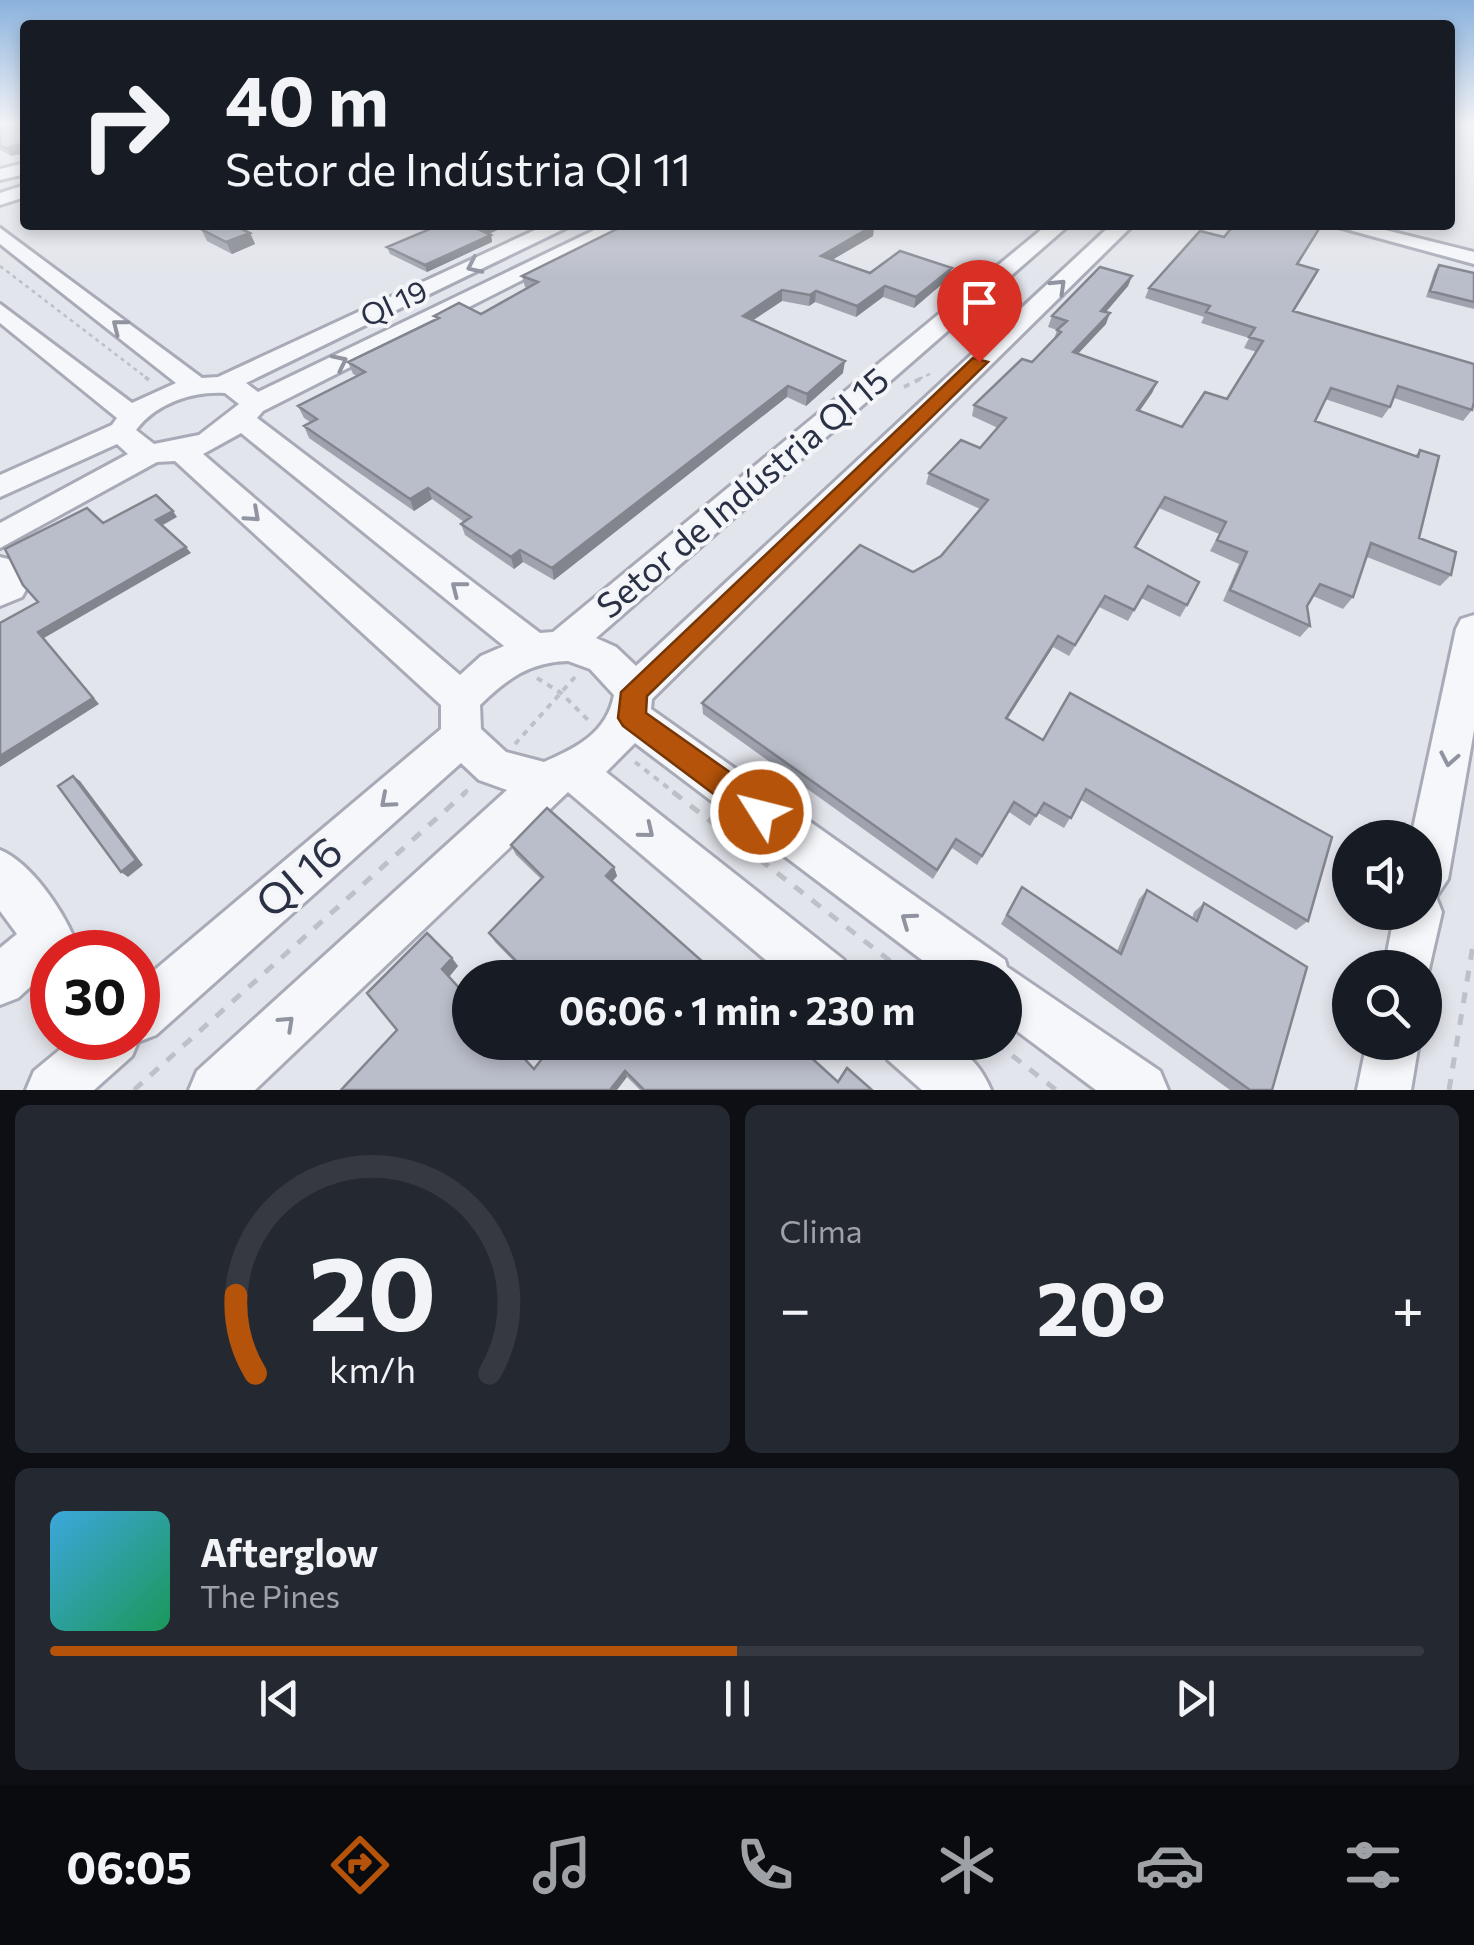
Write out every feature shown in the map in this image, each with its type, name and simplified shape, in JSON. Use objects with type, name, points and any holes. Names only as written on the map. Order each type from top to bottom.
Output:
[{"type":"street","name":"QI 19","points":[[0,487],[126,423],[161,396],[226,383],[551,230]]},
{"type":"street","points":[[0,537],[165,452],[216,438],[248,413],[611,230]]},
{"type":"street","name":"Setor de Indústria QI 15","points":[[549,646],[1053,230]]},
{"type":"street","points":[[216,1090],[558,776],[613,745],[633,705],[1118,230]]},
{"type":"street","points":[[1361,230],[1474,258]]},
{"type":"street","points":[[0,234],[196,386]]},
{"type":"street","points":[[0,312],[126,423],[128,444],[165,452],[461,718],[494,766],[558,776],[802,960]]},
{"type":"street","points":[[226,383],[246,393],[248,413],[549,646],[607,657],[633,705],[964,960]]},
{"type":"street","points":[[0,569],[10,588],[0,594]]},
{"type":"street","points":[[1437,820],[1474,629]]},
{"type":"street","points":[[461,718],[494,668],[549,646]]},
{"type":"street","name":"QI 16","points":[[160,997],[461,718]]},
{"type":"street","points":[[0,873],[50,938],[0,980]]},
{"type":"street","points":[[1022,1002],[1141,1090]]},
{"type":"street","points":[[53,1090],[88,1060]]},
{"type":"street","points":[[928,1060],[964,1090]]},
{"type":"street","points":[[1384,1090],[1390,1060]]},
{"type":"path","points":[[1449,1090],[1474,940]]},
{"type":"path","points":[[1018,1060],[1056,1090]]},
{"type":"building","points":[[203,230],[250,233],[226,242]]},
{"type":"building","points":[[428,230],[480,230],[491,235],[425,265],[387,247]]},
{"type":"building","points":[[615,230],[865,230],[821,256],[870,273],[900,251],[952,268],[916,297],[885,286],[857,306],[816,291],[810,295],[782,290],[743,316],[845,361],[807,394],[788,386],[552,568],[520,550],[511,557],[461,524],[471,517],[428,488],[410,499],[304,426],[317,419],[298,406],[365,372],[348,362],[439,318],[434,316],[459,303],[481,314],[538,282],[522,276]]},
{"type":"building","points":[[1230,230],[1318,230],[1297,264],[1318,270],[1293,311],[1474,364],[1472,410],[1398,386],[1390,407],[1331,388],[1315,421],[1418,457],[1420,450],[1439,456],[1419,538],[1456,552],[1451,575],[1371,543],[1353,597],[1320,584],[1307,606],[1310,626],[1230,590],[1247,552],[1217,540],[1226,522],[1165,497],[1135,547],[1199,582],[1187,605],[1148,586],[1134,610],[1105,596],[1075,645],[1058,636],[1006,718],[1043,740],[1070,693],[1332,837],[1308,921],[1086,789],[1071,818],[1044,803],[1036,816],[1014,802],[982,856],[956,839],[937,870],[702,703],[860,545],[913,572],[941,556],[988,500],[929,473],[961,440],[980,448],[1006,418],[974,405],[1022,359],[1032,362],[1061,332],[1057,330],[1067,321],[1052,316],[1100,267],[1132,276],[1101,311],[1110,313],[1073,352],[1157,382],[1137,410],[1182,427],[1205,392],[1227,399],[1263,341],[1249,337],[1255,328],[1206,312],[1210,306],[1149,288],[1200,231],[1224,237]]},
{"type":"building","points":[[1439,265],[1474,273],[1474,302],[1430,291]]},
{"type":"building","points":[[156,495],[173,511],[156,520],[186,547],[38,632],[93,698],[0,756],[0,623],[38,602],[23,585],[5,549],[87,508],[103,523]]},
{"type":"building","points":[[73,776],[136,860],[121,872],[58,786]]},
{"type":"building","points":[[547,808],[614,867],[606,876],[701,960],[515,960],[489,933],[543,877],[511,845]]},
{"type":"building","points":[[1022,887],[1121,954],[1147,890],[1197,921],[1204,903],[1307,967],[1272,1090],[1250,1090],[1007,915]]},
{"type":"building","points":[[427,933],[452,958],[442,969],[452,980],[452,1060],[526,1060],[534,1069],[541,1060],[814,1060],[838,1082],[847,1068],[872,1090],[644,1090],[625,1071],[610,1090],[341,1090],[397,1030],[367,993]]},
{"type":"route","points":[[761,812],[632,718],[634,692],[979,362]]}]
